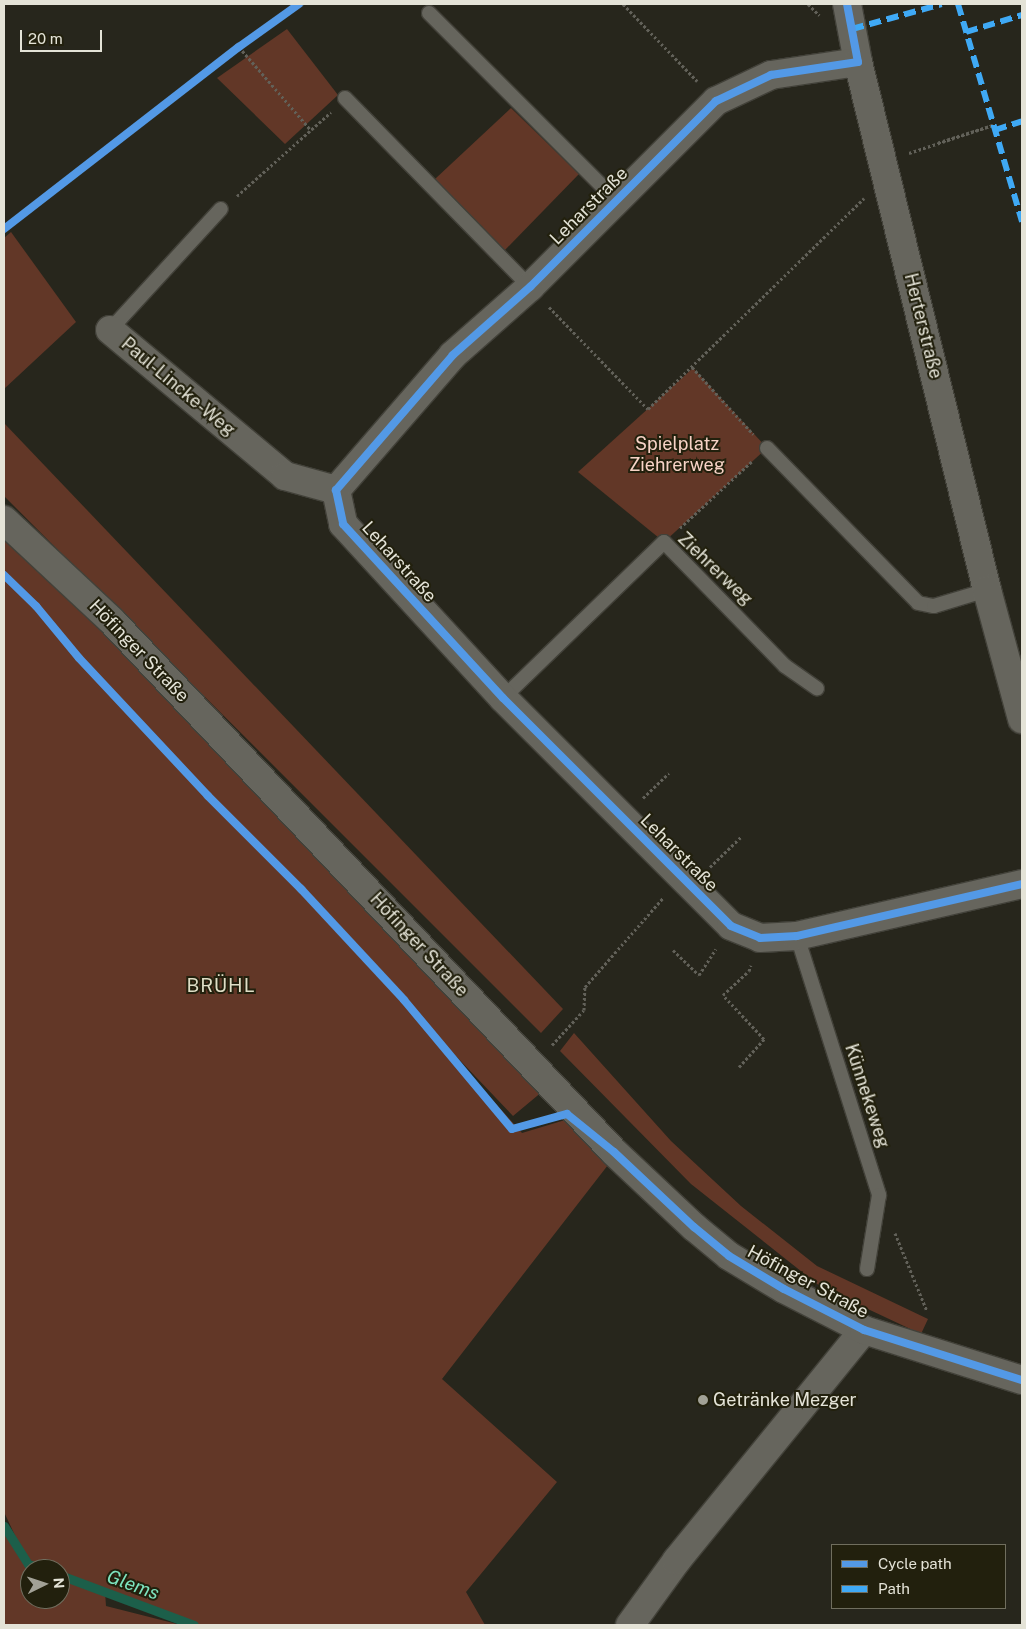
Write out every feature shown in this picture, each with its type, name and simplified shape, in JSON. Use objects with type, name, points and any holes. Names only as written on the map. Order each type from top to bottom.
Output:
[{"type":"street","points":[[847,4],[858,62]]},
{"type":"street","name":"Leharstraße","points":[[858,62],[770,75],[716,101],[530,287],[453,355],[336,490],[343,524],[503,698],[732,926],[760,938],[796,936],[1022,884]]},
{"type":"street","name":"Herterstraße","points":[[858,62],[987,590],[1022,718]]},
{"type":"street","name":"Paul-Lincke-Weg","points":[[110,330],[285,476],[336,490]]},
{"type":"street","name":"Höfinger Straße","points":[[4,520],[112,620],[614,1152],[694,1227],[729,1256],[784,1289],[864,1330],[1022,1380]]},
{"type":"street","name":"Höfinger Straße","points":[[630,1625],[677,1560],[864,1330]]},
{"type":"lane","name":"Leharstraße","points":[[429,13],[616,200]]},
{"type":"lane","points":[[345,98],[530,287]]},
{"type":"lane","name":"Paul-Lincke-Weg","points":[[110,330],[221,209]]},
{"type":"lane","points":[[766,448],[918,603],[934,606],[987,590]]},
{"type":"lane","name":"Ziehrerweg","points":[[503,698],[664,542],[784,666],[817,688]]},
{"type":"lane","name":"Künnekeweg","points":[[796,936],[879,1195],[867,1269]]},
{"type":"path","points":[[623,4],[716,101]]},
{"type":"path","points":[[239,47],[311,130]]},
{"type":"path","points":[[221,209],[345,98]]},
{"type":"path","points":[[937,143],[993,125]]},
{"type":"path","points":[[530,287],[648,409],[870,192],[885,174],[984,128]]},
{"type":"path","points":[[664,542],[766,448],[692,367]]},
{"type":"path","points":[[622,818],[670,773]]},
{"type":"path","points":[[533,1066],[584,1010],[585,987],[686,881],[742,836]]},
{"type":"path","points":[[673,950],[699,975],[732,926]]},
{"type":"path","points":[[739,1067],[764,1039],[723,995],[749,971],[760,938]]},
{"type":"path","points":[[879,1195],[927,1312]]},
{"type":"green space","points":[[287,29],[338,95],[285,144],[217,78]]},
{"type":"green space","points":[[511,108],[579,174],[505,250],[435,179]]},
{"type":"green space","points":[[11,232],[76,322],[4,389],[4,238]]},
{"type":"green space","name":"Spielplatz Ziehrerweg","points":[[693,368],[767,448],[664,542],[578,472]]},
{"type":"green space","points":[[4,423],[563,1009],[541,1033],[4,496]]},
{"type":"green space","points":[[4,520],[543,1091],[513,1116],[414,1012],[522,1133],[565,1120],[608,1165],[442,1379],[557,1482],[466,1592],[485,1625],[194,1625],[105,1592],[106,1606],[181,1625],[4,1625],[4,1529],[7,1538],[25,1559],[20,1559],[20,1609],[70,1609],[70,1559],[26,1559],[4,1512]]},
{"type":"green space","points":[[574,1033],[671,1141],[741,1206],[817,1266],[928,1319],[921,1334],[821,1287],[691,1184],[560,1051]]},
{"type":"waterway","name":"Glems","points":[[4,1526],[25,1559]]},
{"type":"waterway","name":"Glems","points":[[70,1579],[194,1625]]},
{"type":"marked path","points":[[852,29],[942,4]]},
{"type":"marked path","points":[[958,4],[1022,222]]},
{"type":"marked path","points":[[966,32],[1022,15]]},
{"type":"marked path","points":[[995,130],[1022,121]]},
{"type":"cycle path","points":[[4,229],[239,47],[299,4]]},
{"type":"cycle path","points":[[847,4],[858,62],[771,75],[716,101],[530,287],[453,355],[336,490],[343,524],[503,698],[731,926],[760,938],[797,936],[1022,884]]},
{"type":"cycle path","points":[[4,575],[36,606],[79,658],[208,796],[301,889],[404,1000],[512,1129],[567,1114],[614,1152],[694,1227],[729,1256],[784,1289],[864,1330],[1022,1380]]},
{"type":"place","name":"Getränke Mezger","points":[[703,1400]]},
{"type":"district","name":"BRÜHL","points":[[221,986]]}]
